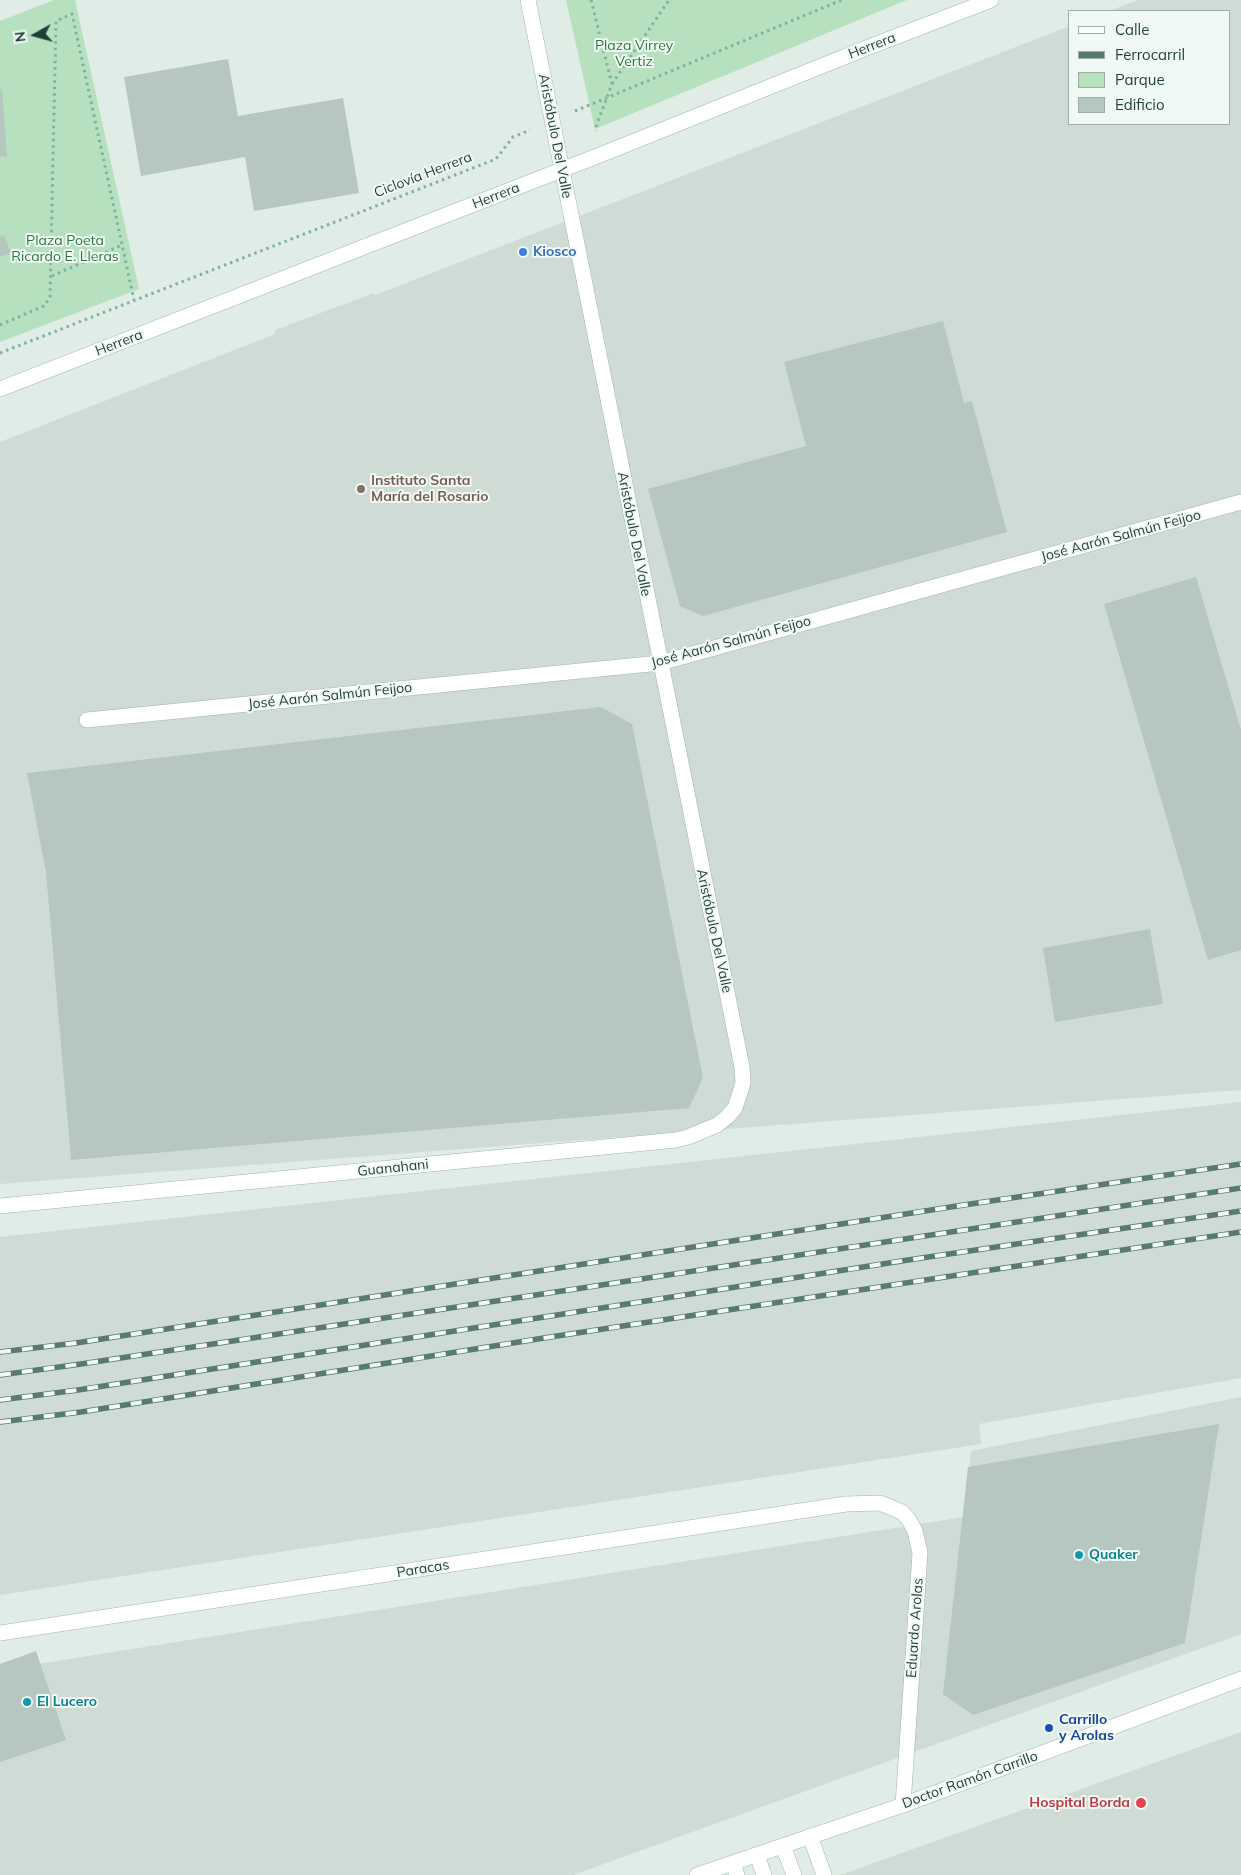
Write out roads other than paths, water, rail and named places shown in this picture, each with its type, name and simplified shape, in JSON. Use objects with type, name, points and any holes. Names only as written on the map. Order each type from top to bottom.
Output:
[{"type":"street","name":"Aristóbulo Del Valle","points":[[528,0],[742,1067]]},
{"type":"street","name":"Herrera","points":[[0,389],[561,171],[991,0]]},
{"type":"street","name":"José Aarón Salmún Feijoo","points":[[87,720],[660,663],[1241,502]]},
{"type":"street","name":"Guanahani","points":[[0,1206],[676,1140],[702,1132],[728,1117],[735,1108],[740,1096],[743,1083],[742,1067]]},
{"type":"street","name":"Paracas","points":[[0,1633],[846,1504]]},
{"type":"street","name":"Eduardo Arolas","points":[[846,1504],[880,1504],[896,1509],[909,1520],[918,1541],[919,1571],[903,1805]]},
{"type":"street","name":"Doctor Ramón Carrillo","points":[[697,1875],[735,1869],[757,1855],[903,1805],[1241,1679]]},
{"type":"street","points":[[810,1836],[824,1875]]},
{"type":"street","points":[[783,1846],[794,1875]]},
{"type":"street","points":[[757,1855],[764,1875]]},
{"type":"railway","points":[[0,1352],[76,1343],[957,1206],[1241,1164]]},
{"type":"railway","points":[[0,1375],[1241,1188]]},
{"type":"railway","points":[[0,1400],[78,1390],[908,1260],[1241,1211]]},
{"type":"railway","points":[[0,1422],[81,1412],[544,1338],[1241,1232]]},
{"type":"place","name":"Kiosco","points":[[523,252]]},
{"type":"place","name":"Instituto Santa María del Rosario","points":[[361,489]]},
{"type":"place","name":"Quaker","points":[[1079,1555]]},
{"type":"place","name":"El Lucero","points":[[27,1702]]},
{"type":"place","name":"Carrillo y Arolas","points":[[1049,1728]]},
{"type":"place","name":"Hospital Borda","points":[[1141,1803]]},
{"type":"park label","name":"Plaza Virrey Vertiz","points":[[634,54]]},
{"type":"park label","name":"Plaza Poeta Ricardo E. Lleras","points":[[65,250]]}]
